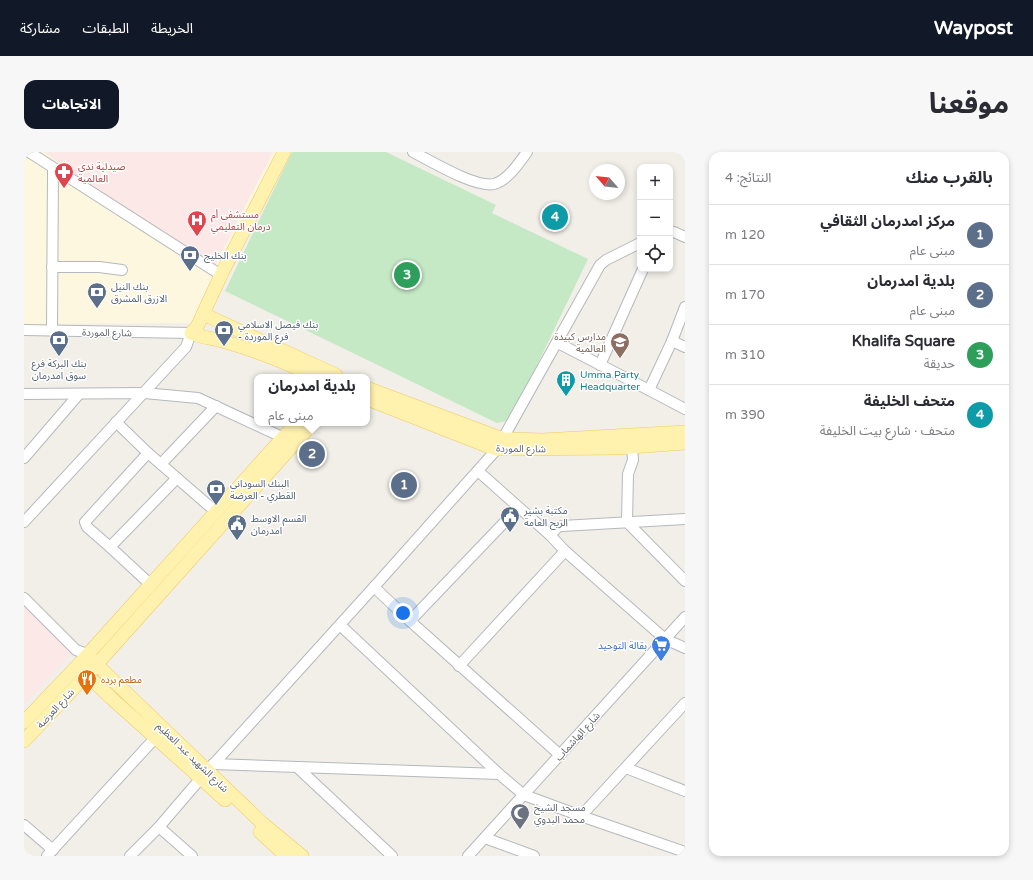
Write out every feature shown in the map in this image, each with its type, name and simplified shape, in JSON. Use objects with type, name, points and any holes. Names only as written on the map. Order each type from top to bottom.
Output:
[{"type":"main road","points":[[284,152],[221,276],[197,327],[191,333],[200,337],[224,341],[265,355],[309,374]]},
{"type":"main road","points":[[203,314],[334,374]]},
{"type":"main road","name":"شارع الموردة","points":[[370,389],[500,444]]},
{"type":"main road","name":"شارع الموردة","points":[[370,400],[487,446],[522,440],[617,442],[685,432]]},
{"type":"main road","points":[[292,431],[96,664],[82,670],[81,652],[150,584],[215,511],[292,431],[305,426]]},
{"type":"main road","name":"شارع الموردة","points":[[617,442],[632,447],[685,443]]},
{"type":"main road","name":"شارع الشهيد عبد العظيم","points":[[81,652],[96,664],[262,823],[302,856]]},
{"type":"main road","name":"شارع الشهيد عبد العظيم","points":[[82,670],[156,738],[207,771],[286,856]]},
{"type":"main road","name":"شارع العرضة","points":[[24,722],[82,670]]},
{"type":"main road","name":"شارع العرضة","points":[[24,741],[82,670]]},
{"type":"street","points":[[29,152],[53,169],[221,276]]},
{"type":"street","points":[[413,152],[456,174],[475,182],[488,184],[495,184],[502,180],[521,162],[527,152]]},
{"type":"street","points":[[52,330],[53,169]]},
{"type":"street","points":[[673,232],[685,237]]},
{"type":"street","points":[[130,856],[159,827],[207,771],[478,471],[500,444],[600,266],[606,260],[637,244]]},
{"type":"street","points":[[52,267],[99,267],[122,270]]},
{"type":"street","points":[[600,365],[642,272]]},
{"type":"street","points":[[649,390],[672,341],[685,306]]},
{"type":"street","name":"شارع الموردة","points":[[24,330],[118,333],[191,333]]},
{"type":"street","points":[[24,522],[186,347],[191,333]]},
{"type":"street","points":[[672,341],[685,347]]},
{"type":"street","points":[[558,343],[685,410]]},
{"type":"street","points":[[26,396],[144,393],[198,398],[216,406],[254,418]]},
{"type":"street","points":[[24,458],[79,394]]},
{"type":"street","points":[[161,464],[216,406]]},
{"type":"street","points":[[116,422],[148,453],[215,511]]},
{"type":"street","points":[[277,426],[292,431]]},
{"type":"street","points":[[632,447],[633,460],[628,474],[627,522],[685,581]]},
{"type":"street","points":[[148,453],[85,522],[87,527],[150,584]]},
{"type":"street","points":[[478,471],[550,535],[565,551],[665,639],[685,648]]},
{"type":"street","points":[[110,547],[177,478]]},
{"type":"street","points":[[410,621],[518,508]]},
{"type":"street","points":[[550,535],[562,526],[685,519]]},
{"type":"street","points":[[459,666],[565,551]]},
{"type":"street","points":[[374,587],[459,666],[560,755]]},
{"type":"street","points":[[24,598],[81,652]]},
{"type":"street","name":"شارع الهاشماب","points":[[468,856],[685,617]]},
{"type":"street","points":[[340,625],[499,774],[524,795],[685,852]]},
{"type":"street","points":[[581,816],[683,709]]},
{"type":"street","points":[[24,825],[50,853],[156,738]]},
{"type":"street","points":[[207,771],[296,767],[499,774]]},
{"type":"street","points":[[296,767],[392,856]]},
{"type":"street","points":[[626,768],[685,792]]},
{"type":"street","points":[[159,827],[192,856]]},
{"type":"street","points":[[485,838],[534,856]]},
{"type":"shaded area","points":[[24,152],[286,152],[191,323],[24,324]]},
{"type":"shaded area","name":"مستشفى أم درمان التعليمي","points":[[44,152],[273,152],[213,269],[117,205]]},
{"type":"shaded area","points":[[24,606],[73,651],[24,705]]},
{"type":"green space","points":[[292,152],[386,152],[496,205],[492,213],[588,259],[513,415],[506,421],[497,423],[225,291]]},
{"type":"place","name":"صيدلية ندي العالمية","points":[[64,189]]},
{"type":"place","name":"متحف الخليفة","points":[[555,217]]},
{"type":"place","name":"مستشفى أم درمان التعليمي","points":[[197,237]]},
{"type":"place","name":"بنك الخليج","points":[[190,272]]},
{"type":"place","name":"Khalifa Square","points":[[407,275]]},
{"type":"place","name":"بنك النيل الازرق المشرق","points":[[97,309]]},
{"type":"place","name":"بنك فيصل الاسلامي - فرع الموردة","points":[[224,347]]},
{"type":"place","name":"بنك البركة فرع سوق امدرمان","points":[[59,357]]},
{"type":"place","name":"مدارس كبيدة العالمية","points":[[620,359]]},
{"type":"place","name":"Umma Party Headquarter","points":[[566,397]]},
{"type":"place","name":"بلدية امدرمان","points":[[312,454]]},
{"type":"place","name":"مركز امدرمان الثقافي","points":[[404,485]]},
{"type":"place","name":"البنك السوداني القطري - العرضة","points":[[216,506]]},
{"type":"place","name":"مكتبة بشير الريح العامة","points":[[510,533]]},
{"type":"place","name":"القسم الاوسط امدرمان","points":[[237,541]]},
{"type":"place","name":"بقالة التوحيد","points":[[661,662]]},
{"type":"place","name":"مطعم برده","points":[[87,696]]},
{"type":"place","name":"مسجد الشيخ محمد البدوي","points":[[520,830]]}]
